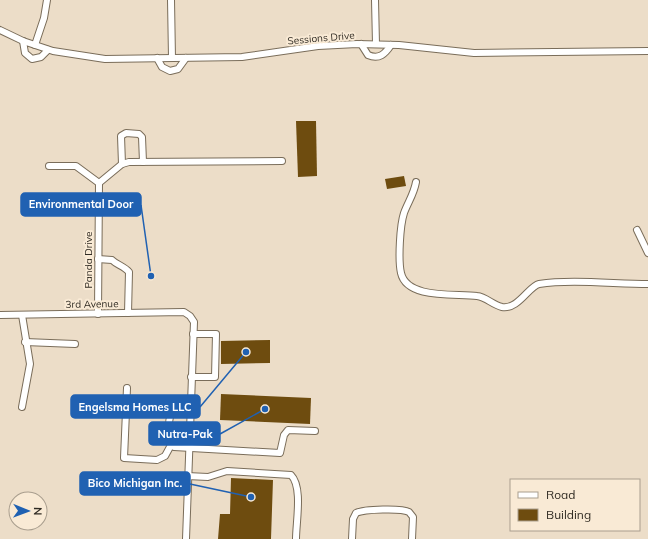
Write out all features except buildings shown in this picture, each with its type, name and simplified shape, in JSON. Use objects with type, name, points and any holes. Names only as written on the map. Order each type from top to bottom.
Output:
[{"type":"street","points":[[35,46],[44,18],[47,0]]},
{"type":"street","points":[[171,0],[172,58]]},
{"type":"street","points":[[375,0],[376,44]]},
{"type":"street","name":"Sessions Drive","points":[[0,30],[23,41],[48,50],[93,58],[242,57],[318,46],[362,44],[391,45],[474,53],[648,51]]},
{"type":"street","points":[[23,41],[25,53],[30,58],[41,57],[48,50]]},
{"type":"street","points":[[362,44],[366,53],[376,57],[382,55],[391,45]]},
{"type":"street","points":[[157,58],[162,67],[170,71],[178,69],[186,58]]},
{"type":"street","points":[[122,164],[121,136],[126,133],[139,134],[142,137],[143,162]]},
{"type":"street","points":[[49,166],[76,166],[99,183],[122,164],[143,162],[282,161]]},
{"type":"street","points":[[416,182],[415,192],[404,214],[400,264],[401,274],[405,282],[415,289],[428,292],[479,296],[502,307],[513,305],[537,284],[565,282],[648,284]]},
{"type":"street","name":"Panda Drive","points":[[98,314],[99,183]]},
{"type":"street","points":[[637,230],[648,252]]},
{"type":"street","points":[[98,259],[112,260],[117,265],[125,268],[129,272],[128,313]]},
{"type":"street","name":"3rd Avenue","points":[[0,315],[184,312],[190,316],[194,322],[194,334]]},
{"type":"street","points":[[22,315],[25,342],[30,364],[22,407]]},
{"type":"street","points":[[186,539],[188,448],[194,334],[216,334],[215,377],[192,377]]},
{"type":"street","points":[[25,342],[75,344]]},
{"type":"street","points":[[127,388],[124,458],[157,460],[165,456],[171,444]]},
{"type":"street","points":[[190,402],[175,406],[171,412],[169,437],[171,444],[174,447],[280,453],[284,435],[288,430],[315,432]]},
{"type":"street","points":[[187,476],[208,477],[228,471],[291,475],[296,480],[298,490],[296,539]]},
{"type":"street","points":[[352,539],[353,519],[356,513],[364,511],[406,510],[413,517],[412,539]]},
{"type":"place","name":"Environmental Door","points":[[151,276]]},
{"type":"place","name":"Engelsma Homes LLC","points":[[246,352]]},
{"type":"place","name":"Nutra-Pak","points":[[265,409]]},
{"type":"place","name":"Bico Michigan Inc.","points":[[251,497]]}]
